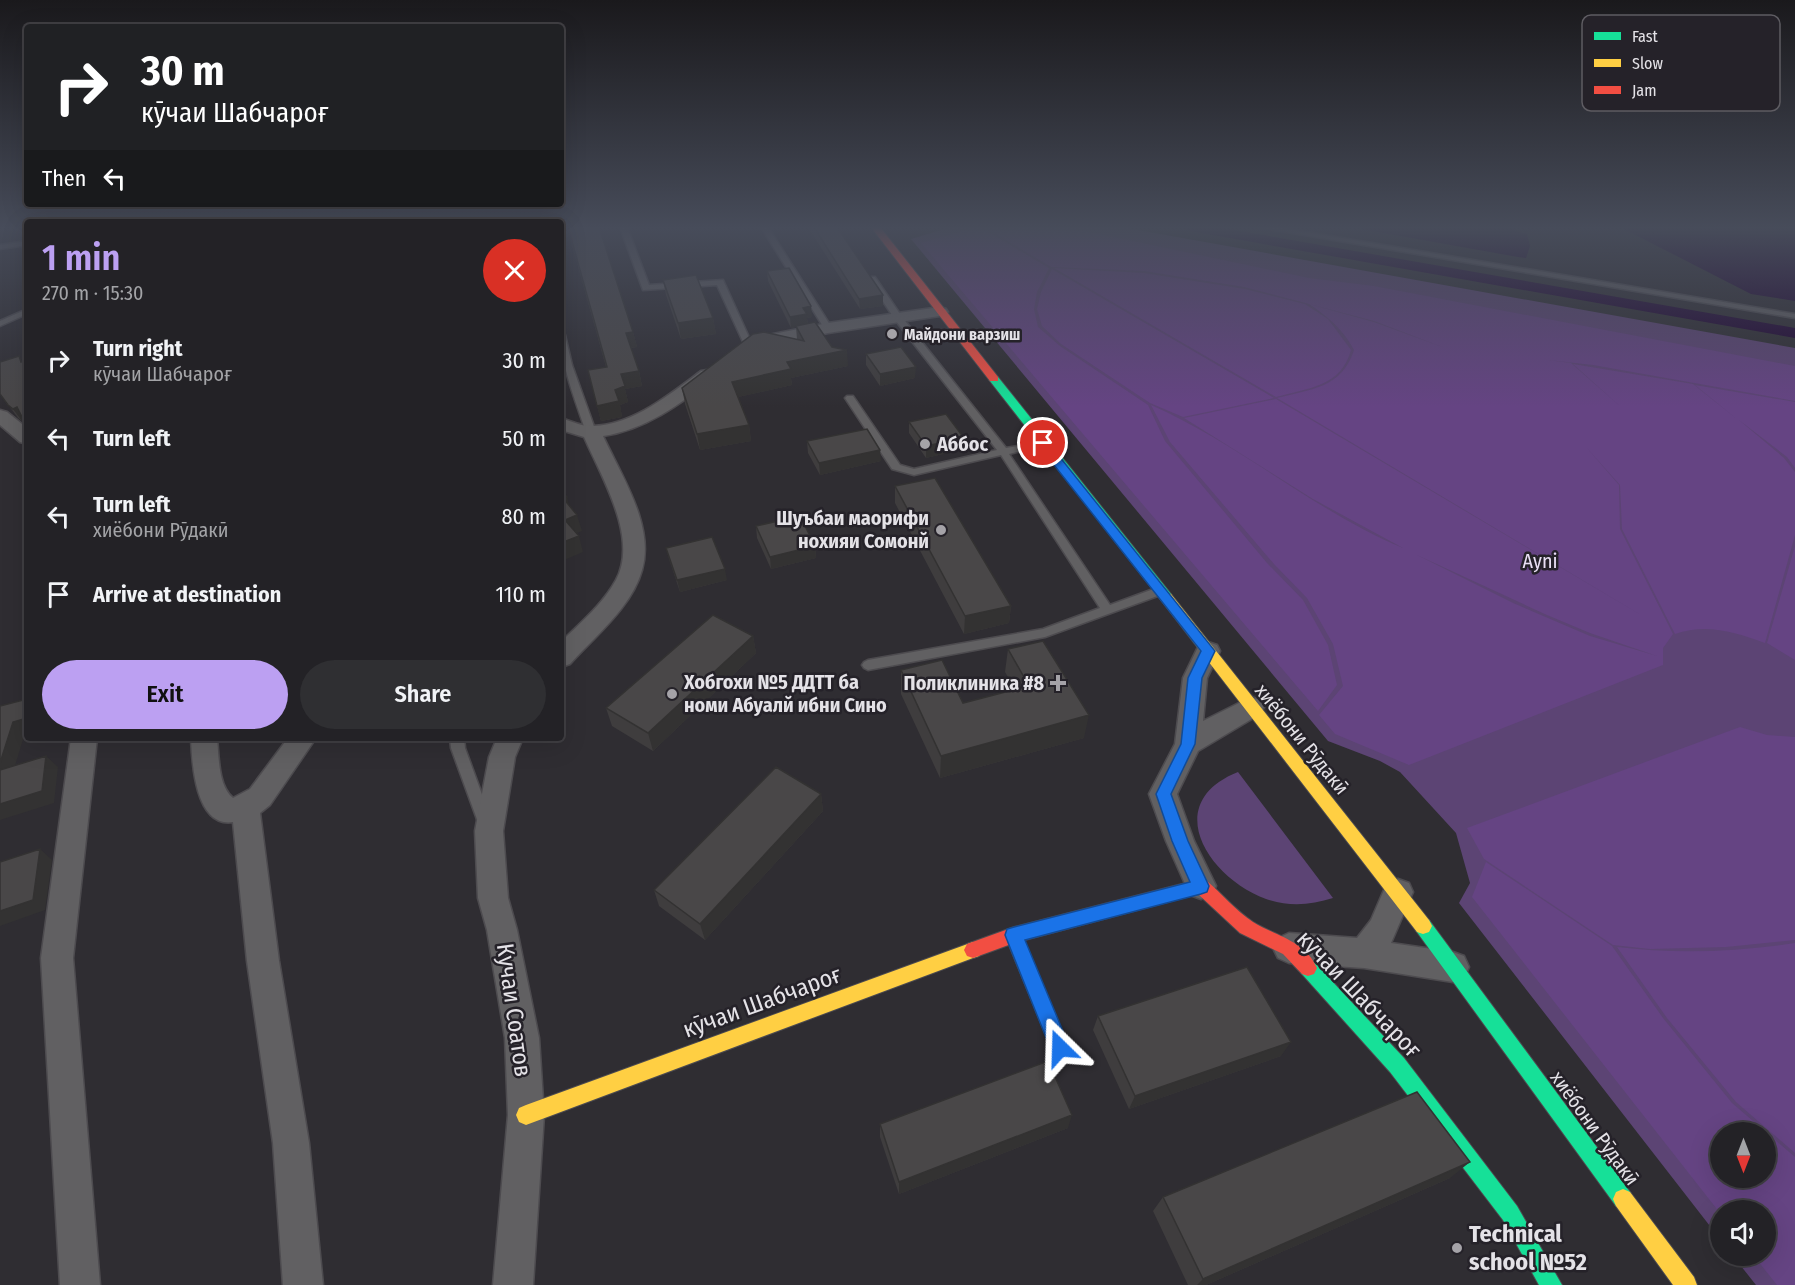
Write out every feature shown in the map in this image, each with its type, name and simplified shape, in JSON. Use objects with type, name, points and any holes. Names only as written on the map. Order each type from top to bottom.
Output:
[{"type":"main road","name":"хиёбони Рӯдакӣ","points":[[921,287],[1398,892],[1686,1285]]},
{"type":"main road","name":"кӯчаи Шабчароғ","points":[[526,1115],[1014,935],[1201,886],[1246,927],[1289,948],[1397,1065],[1510,1214],[1551,1285]]},
{"type":"street","points":[[743,348],[828,328],[940,312]]},
{"type":"street","points":[[564,425],[591,432],[627,424],[664,408],[720,365]]},
{"type":"street","points":[[0,416],[24,436]]},
{"type":"street","points":[[564,655],[611,602],[631,573],[636,553],[633,529],[591,432]]},
{"type":"street","points":[[1201,886],[1180,841],[1163,794],[1188,744],[1195,678],[1208,651]]},
{"type":"street","points":[[1188,744],[1224,720],[1251,707]]},
{"type":"street","points":[[80,1285],[57,958],[84,741]]},
{"type":"street","points":[[204,741],[206,765],[214,799],[228,811],[245,808],[260,797],[301,741]]},
{"type":"street","name":"Кучаи Соатов","points":[[509,741],[502,758],[489,831],[493,898],[502,930],[522,1038],[526,1115],[513,1285]]},
{"type":"street","points":[[245,808],[263,961],[291,1143],[303,1285]]},
{"type":"street","points":[[1364,953],[1383,930],[1398,892]]},
{"type":"street","points":[[1289,948],[1364,953],[1453,967]]},
{"type":"lane","points":[[722,287],[743,348]]},
{"type":"lane","points":[[802,287],[828,328]]},
{"type":"lane","points":[[877,287],[899,319],[1004,453],[1107,610]]},
{"type":"lane","points":[[1620,287],[1795,316]]},
{"type":"lane","points":[[0,324],[24,312]]},
{"type":"lane","points":[[564,348],[591,432]]},
{"type":"lane","points":[[850,398],[896,467],[914,472],[1043,443]]},
{"type":"lane","points":[[868,666],[1045,633],[1159,591]]},
{"type":"lane","points":[[457,741],[489,831]]},
{"type":"lane","points":[[1014,935],[1060,1048]]},
{"type":"green space","name":"Ayni","points":[[951,287],[1455,287],[1795,348],[1795,1285],[1756,1285],[1741,1266],[1776,1266],[1776,1200],[1710,1200],[1710,1226],[1459,903],[1470,883],[1456,833],[1400,772],[1380,761],[1328,741]]},
{"type":"green space","points":[[958,287],[1040,287],[1034,309],[1038,327],[1060,346],[1148,405],[1165,441],[1267,563],[1303,600],[1328,645],[1337,685],[1318,711]]},
{"type":"green space","points":[[1043,287],[1083,287],[1274,398],[1183,417],[1150,403],[1061,344],[1042,326],[1037,309]]},
{"type":"green space","points":[[1087,287],[1232,287],[1305,304],[1328,319],[1351,350],[1340,372],[1331,379],[1311,388],[1276,397]]},
{"type":"green space","points":[[1244,287],[1379,287],[1795,366],[1795,401],[1593,365],[1548,360],[1571,363],[1622,408],[1573,364],[1693,384],[1738,420],[1695,385],[1795,402],[1795,468],[1787,457],[1739,420],[1784,458],[1795,472],[1795,535],[1765,643],[1720,630],[1698,629],[1675,634],[1622,529],[1620,485],[1586,447],[1619,485],[1620,529],[1673,634],[1663,648],[1663,665],[1409,765],[1335,734],[1319,715],[1343,686],[1333,644],[1307,598],[1274,564],[1170,442],[1151,405],[1215,439],[1339,516],[1403,548],[1313,499],[1184,418],[1276,399],[1646,618],[1277,398],[1313,389],[1333,380],[1349,363],[1354,350],[1334,324],[1309,304]],"holes":[[[1309,304],[1374,321],[1445,348],[1374,322]],[[1417,555],[1547,615],[1590,633],[1657,656],[1590,636],[1513,603]]]},
{"type":"green space","points":[[1795,546],[1795,660],[1767,643]]},
{"type":"green space","points":[[1740,727],[1767,735],[1795,737],[1795,940],[1726,947],[1650,949],[1613,945],[1484,859],[1467,828]]},
{"type":"green space","points":[[1238,772],[1333,898],[1300,904],[1266,899],[1245,889],[1226,875],[1211,858],[1201,839],[1197,820],[1201,802],[1214,785]]},
{"type":"green space","points":[[1486,862],[1612,946],[1663,1018],[1732,1103],[1754,1122],[1710,1122],[1710,1188],[1776,1188],[1776,1141],[1795,1157],[1795,1285],[1777,1285],[1762,1266],[1776,1266],[1776,1200],[1710,1200],[1472,897]]},
{"type":"green space","points":[[1795,943],[1795,1153],[1776,1137],[1776,1122],[1759,1122],[1736,1102],[1667,1018],[1617,947],[1661,951],[1751,948]]},
{"type":"shaded area","points":[[1754,287],[1795,287],[1795,295]]},
{"type":"building","points":[[585,287],[618,287],[633,332],[626,333],[639,371],[621,374],[625,386],[615,390],[619,401],[597,406],[588,370],[607,367]]},
{"type":"building","points":[[665,287],[701,287],[713,318],[678,323]]},
{"type":"building","points":[[775,287],[800,287],[811,306],[803,308],[807,314],[790,317]]},
{"type":"building","points":[[851,287],[878,287],[883,295],[859,299]]},
{"type":"building","points":[[815,322],[832,347],[847,350],[787,362],[791,369],[732,382],[749,425],[697,434],[682,388],[753,334],[764,332],[804,341],[796,326]]},
{"type":"building","points":[[901,347],[916,367],[880,374],[866,354]]},
{"type":"building","points":[[19,356],[21,362],[24,361],[24,416],[22,417],[17,407],[13,409],[8,405],[0,394],[0,362]]},
{"type":"building","points":[[946,414],[964,438],[926,446],[909,422]]},
{"type":"building","points":[[867,429],[880,450],[819,463],[807,441]]},
{"type":"building","points":[[935,478],[1011,606],[965,616],[895,486]]},
{"type":"building","points":[[564,499],[577,515],[565,520],[579,536],[564,542]]},
{"type":"building","points":[[800,516],[815,546],[770,557],[756,526]]},
{"type":"building","points":[[712,537],[725,569],[677,580],[666,548]]},
{"type":"building","points":[[713,615],[753,636],[648,733],[606,708]]},
{"type":"building","points":[[1043,641],[1089,715],[941,756],[901,670],[942,660],[963,703],[1029,686],[1008,649]]},
{"type":"building","points":[[24,700],[24,719],[13,722],[0,763],[0,706]]},
{"type":"building","points":[[46,756],[42,791],[0,804],[0,770]]},
{"type":"building","points":[[776,767],[821,794],[700,924],[654,890]]},
{"type":"building","points":[[40,849],[33,900],[0,911],[0,862]]},
{"type":"building","points":[[1247,967],[1291,1042],[1135,1096],[1098,1016]]},
{"type":"building","points":[[1048,1061],[1072,1115],[899,1182],[880,1124]]},
{"type":"building","points":[[1417,1092],[1470,1162],[1203,1279],[1163,1197]]},
{"type":"waterway","points":[[1532,287],[1795,333]]},
{"type":"waterway","points":[[1749,287],[1757,291],[1795,296]]},
{"type":"traffic: fast","points":[[994,379],[1166,597]]},
{"type":"traffic: fast","points":[[1423,926],[1623,1199]]},
{"type":"traffic: fast","points":[[1308,968],[1397,1065],[1510,1213],[1551,1285]]},
{"type":"traffic: slow","points":[[1166,597],[1423,926]]},
{"type":"traffic: slow","points":[[526,1115],[973,950]]},
{"type":"traffic: slow","points":[[1623,1199],[1686,1285]]},
{"type":"traffic: jam","points":[[922,287],[994,379]]},
{"type":"traffic: jam","points":[[973,950],[1014,935],[1201,886],[1246,927],[1289,948],[1308,968]]},
{"type":"place","name":"Майдони варзиш","points":[[892,334]]},
{"type":"place","name":"Аббос","points":[[925,444]]},
{"type":"place","name":"Шуъбаи маорифи нохияи Сомонй","points":[[941,530]]},
{"type":"place","name":"Поликлиника #8","points":[[1058,683]]},
{"type":"place","name":"Хобгохи №5 ДДТТ ба номи Абуалй ибни Сино","points":[[672,694]]},
{"type":"place","name":"Technical school №52","points":[[1457,1248]]},
{"type":"route","points":[[1043,443],[1208,651],[1195,678],[1188,744],[1163,794],[1180,841],[1201,886],[1014,935],[1060,1048]]}]
